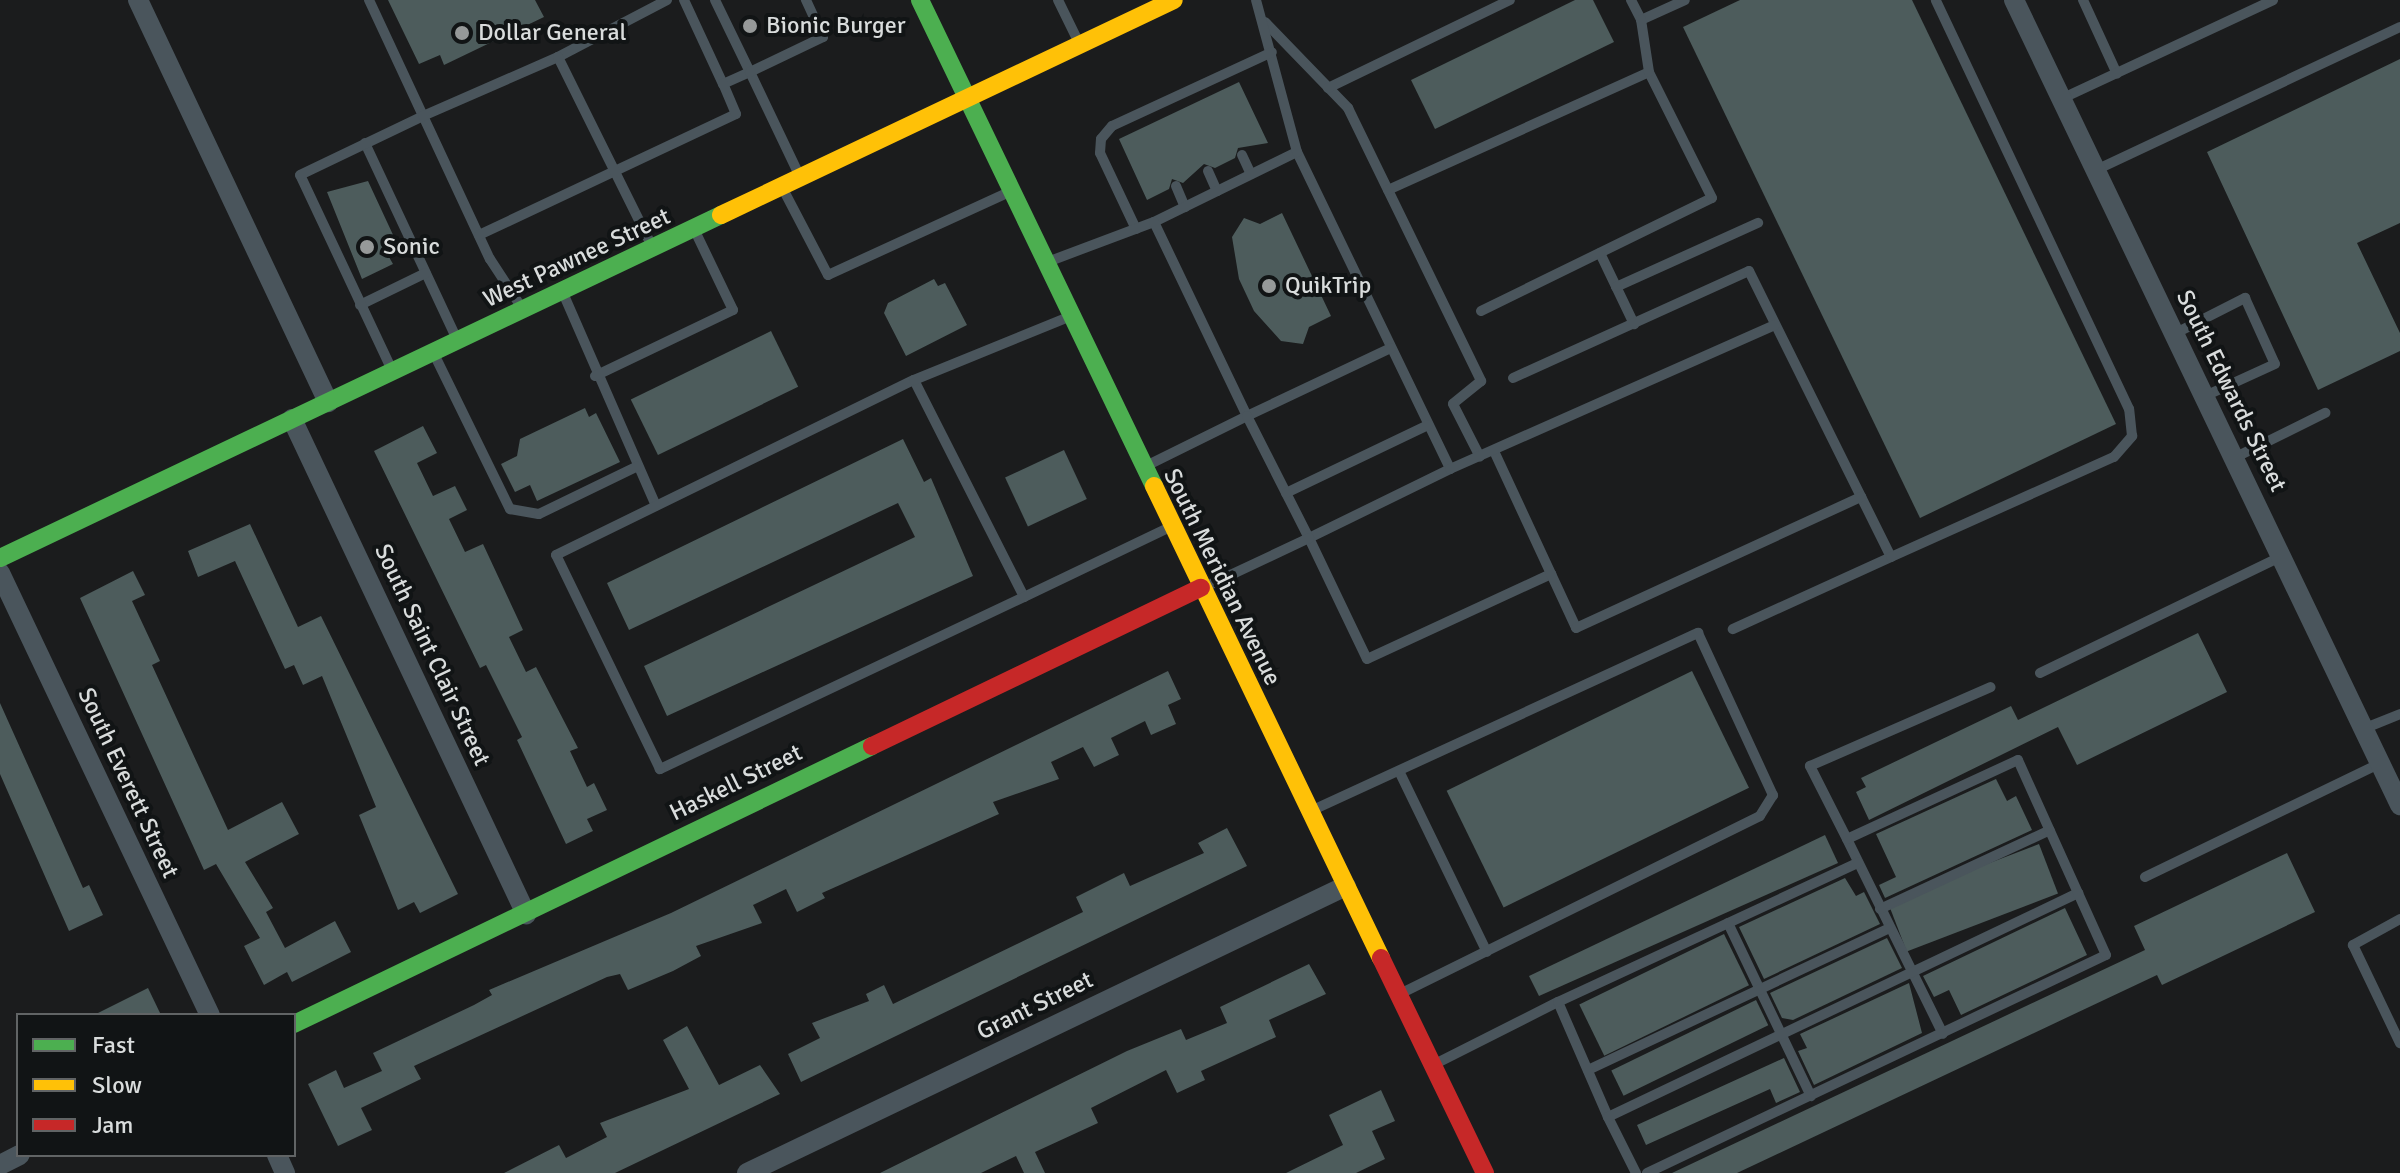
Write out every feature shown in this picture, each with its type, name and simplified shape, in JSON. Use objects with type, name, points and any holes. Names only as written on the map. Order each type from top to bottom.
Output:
[{"type":"main road","name":"South Meridian Avenue","points":[[920,0],[1142,468],[1485,1173]]},
{"type":"main road","name":"West Pawnee Street","points":[[0,558],[1080,45],[1135,8],[1174,0]]},
{"type":"main road","name":"Haskell Street","points":[[296,1023],[1201,588]]},
{"type":"street","points":[[138,0],[328,402]]},
{"type":"street","name":"South Edwards Street","points":[[2014,0],[2400,805]]},
{"type":"street","name":"South Saint Clair Street","points":[[292,419],[526,914]]},
{"type":"street","name":"South Everett Street","points":[[0,573],[209,1013]]},
{"type":"street","name":"Grant Street","points":[[747,1173],[1346,886]]},
{"type":"lane","points":[[369,0],[479,235],[523,310]]},
{"type":"lane","points":[[393,372],[300,175],[423,116],[558,57],[667,0]]},
{"type":"lane","points":[[479,235],[736,114],[684,0]]},
{"type":"lane","points":[[715,0],[800,178]]},
{"type":"lane","points":[[723,84],[823,37],[806,0]]},
{"type":"lane","points":[[1058,0],[1080,45]]},
{"type":"lane","points":[[1256,0],[1265,22],[1297,152],[1450,469]]},
{"type":"lane","points":[[1328,88],[1510,0]]},
{"type":"lane","points":[[1481,311],[1712,198],[1649,72],[1641,20],[1631,0]]},
{"type":"lane","points":[[1641,20],[1685,0]]},
{"type":"lane","points":[[1733,629],[2114,457],[2132,436],[2129,409],[1936,0]]},
{"type":"lane","points":[[2083,0],[2117,74]]},
{"type":"lane","points":[[2061,99],[2273,0]]},
{"type":"lane","points":[[1265,22],[1348,108],[1481,381],[1453,404],[1480,457]]},
{"type":"lane","points":[[2096,170],[2400,27]]},
{"type":"lane","points":[[1136,229],[1100,153],[1112,126],[1272,52]]},
{"type":"lane","points":[[558,57],[653,248]]},
{"type":"lane","points":[[1388,190],[1649,72]]},
{"type":"lane","points":[[1208,82],[1214,94]]},
{"type":"lane","points":[[1174,98],[1179,110]]},
{"type":"lane","points":[[1141,113],[1146,125]]},
{"type":"lane","points":[[365,143],[457,341]]},
{"type":"lane","points":[[1045,263],[1154,222],[1297,152]]},
{"type":"lane","points":[[1242,155],[1251,174]]},
{"type":"lane","points":[[1208,171],[1217,191]]},
{"type":"lane","points":[[1176,186],[1185,207]]},
{"type":"lane","points":[[782,187],[828,275],[1011,192]]},
{"type":"lane","points":[[1154,222],[1367,659],[1551,574]]},
{"type":"lane","points":[[1616,287],[1758,223]]},
{"type":"lane","points":[[595,376],[733,310],[694,229]]},
{"type":"lane","points":[[1600,253],[1634,324]]},
{"type":"lane","points":[[1513,378],[1749,271],[1891,557]]},
{"type":"lane","points":[[360,305],[426,273]]},
{"type":"lane","points":[[562,291],[595,376],[656,506]]},
{"type":"lane","points":[[2174,334],[2245,298],[2275,364],[2205,396]]},
{"type":"lane","points":[[1070,316],[914,380],[556,555],[660,769],[1171,526]]},
{"type":"lane","points":[[1201,588],[1450,469],[1775,325]]},
{"type":"lane","points":[[1142,468],[1391,348]]},
{"type":"lane","points":[[433,353],[510,509],[539,514],[638,466]]},
{"type":"lane","points":[[914,380],[1024,597]]},
{"type":"lane","points":[[2234,458],[2325,413]]},
{"type":"lane","points":[[1286,493],[1428,425]]},
{"type":"lane","points":[[1494,451],[1576,628],[1861,497]]},
{"type":"lane","points":[[2040,673],[2282,556]]},
{"type":"lane","points":[[1310,811],[1698,633],[1773,795],[1760,816],[1398,995]]},
{"type":"lane","points":[[1943,1034],[1810,766],[1991,687]]},
{"type":"lane","points":[[2363,729],[2400,714]]},
{"type":"lane","points":[[1647,1173],[2106,955],[2018,760],[1847,839]]},
{"type":"lane","points":[[2145,877],[2379,764]]},
{"type":"lane","points":[[1399,771],[1487,952]]},
{"type":"lane","points":[[1880,909],[2050,830]]},
{"type":"lane","points":[[1433,1065],[1558,1002],[1858,863]]},
{"type":"lane","points":[[1608,1117],[2078,893]]},
{"type":"lane","points":[[2400,919],[2353,945],[2400,1043]]},
{"type":"lane","points":[[1728,923],[1811,1096]]},
{"type":"lane","points":[[1588,1070],[1890,928]]},
{"type":"lane","points":[[1558,1002],[1636,1173]]},
{"type":"building","points":[[388,0],[535,0],[544,17],[444,65],[440,55],[419,64]]},
{"type":"building","points":[[1575,0],[1593,0],[1614,42],[1435,129],[1411,80]]},
{"type":"building","points":[[1740,0],[1912,0],[2116,424],[1920,518],[1683,27]]},
{"type":"building","points":[[2400,59],[2400,223],[2357,243],[2400,333],[2400,351],[2318,390],[2207,152]]},
{"type":"building","points":[[1239,82],[1268,143],[1238,148],[1235,158],[1215,168],[1204,164],[1183,183],[1172,179],[1169,189],[1147,200],[1119,139]]},
{"type":"building","points":[[368,181],[401,252],[389,257],[393,264],[362,279],[327,192]]},
{"type":"building","points":[[1282,213],[1331,316],[1309,327],[1303,344],[1281,341],[1254,311],[1239,279],[1232,237],[1244,218],[1260,224]]},
{"type":"building","points":[[934,279],[938,286],[945,283],[967,325],[906,356],[884,313],[888,303]]},
{"type":"building","points":[[771,331],[798,387],[658,455],[631,399]]},
{"type":"building","points":[[585,408],[589,417],[596,413],[620,462],[537,501],[530,485],[515,492],[501,464],[517,456],[520,439]]},
{"type":"building","points":[[423,426],[437,453],[417,463],[433,496],[455,486],[467,510],[449,519],[465,552],[483,544],[523,630],[509,637],[526,672],[536,667],[578,748],[570,751],[587,787],[594,783],[607,810],[587,819],[593,831],[566,844],[517,740],[522,737],[486,665],[480,668],[374,451]]},
{"type":"building","points":[[903,439],[924,482],[931,478],[973,576],[667,716],[644,666],[915,537],[898,503],[629,630],[607,583]]},
{"type":"building","points":[[1064,450],[1087,499],[1028,526],[1005,477]]},
{"type":"building","points":[[250,524],[298,627],[321,616],[458,894],[420,913],[414,902],[398,910],[359,815],[376,807],[322,676],[303,685],[294,665],[285,669],[235,561],[198,577],[188,551]]},
{"type":"building","points":[[133,571],[145,595],[132,601],[160,661],[152,665],[228,830],[282,802],[299,834],[245,862],[273,908],[266,912],[285,948],[335,921],[351,952],[292,982],[287,972],[264,985],[244,946],[260,938],[216,864],[204,870],[80,598]]},
{"type":"building","points":[[2198,633],[2227,692],[2077,765],[2058,727],[1869,820],[1856,792],[1866,787],[1861,778],[2011,706],[2018,720]]},
{"type":"building","points":[[1168,671],[1181,699],[1168,705],[1176,724],[1151,735],[1145,721],[1111,738],[1119,755],[1094,767],[1083,747],[1051,762],[1059,779],[993,802],[999,814],[822,893],[825,898],[797,912],[786,889],[753,905],[762,923],[696,946],[701,956],[673,971],[628,990],[620,974],[607,977],[414,1066],[421,1079],[361,1108],[372,1130],[338,1146],[308,1084],[336,1070],[344,1088],[382,1071],[373,1053],[474,1005],[492,995],[489,990],[671,913]]},
{"type":"building","points":[[1692,671],[1749,788],[1504,908],[1447,791]]},
{"type":"building","points":[[0,703],[83,888],[89,885],[103,915],[69,931],[0,774]]},
{"type":"building","points":[[1996,779],[2007,801],[2016,796],[2032,830],[1885,898],[1879,885],[1896,877],[1876,834]]},
{"type":"building","points":[[1227,828],[1247,866],[801,1082],[788,1054],[820,1038],[812,1023],[869,1001],[866,994],[884,985],[893,1004],[1083,912],[1076,897],[1124,873],[1130,886],[1204,853],[1198,843]]},
{"type":"building","points":[[1825,835],[1838,863],[1539,996],[1529,976]]},
{"type":"building","points":[[2039,844],[2058,893],[1907,952],[1888,902]]},
{"type":"building","points":[[2287,853],[2315,912],[2162,985],[2157,975],[1737,1173],[1672,1173],[2145,950],[2134,926]]},
{"type":"building","points":[[1845,878],[1856,896],[1864,892],[1880,924],[1764,979],[1739,927]]},
{"type":"building","points":[[2065,908],[2087,955],[1961,1015],[1949,990],[1934,997],[1923,976]]},
{"type":"building","points":[[1724,934],[1749,985],[1604,1056],[1579,1005]]},
{"type":"building","points":[[1887,938],[1902,968],[1793,1020],[1782,1018],[1770,993]]},
{"type":"building","points":[[1309,964],[1326,994],[1269,1020],[1276,1037],[1201,1071],[1205,1080],[1177,1093],[1166,1070],[1091,1108],[1098,1123],[1035,1152],[1045,1173],[1024,1173],[1016,1156],[981,1173],[880,1173],[1127,1051],[1181,1029],[1186,1040],[1227,1023],[1220,1007]]},
{"type":"building","points":[[1909,983],[1922,1033],[1814,1085],[1798,1051],[1807,1048],[1800,1034]]},
{"type":"building","points":[[148,988],[160,1013],[98,1013]]},
{"type":"building","points":[[1756,1000],[1768,1025],[1624,1096],[1611,1071]]},
{"type":"building","points":[[687,1026],[719,1085],[760,1065],[780,1094],[615,1173],[504,1173],[559,1145],[566,1158],[607,1137],[600,1123],[689,1089],[663,1040]]},
{"type":"building","points":[[1784,1058],[1800,1092],[1776,1103],[1770,1089],[1646,1145],[1637,1125]]},
{"type":"building","points":[[1381,1090],[1395,1121],[1372,1131],[1385,1159],[1356,1173],[1286,1173],[1343,1145],[1329,1115]]},
{"type":"traffic: fast","points":[[920,0],[1154,486]]},
{"type":"traffic: fast","points":[[0,558],[721,215]]},
{"type":"traffic: fast","points":[[296,1023],[872,746]]},
{"type":"traffic: slow","points":[[721,215],[1174,0]]},
{"type":"traffic: slow","points":[[1154,486],[1381,958]]},
{"type":"traffic: jam","points":[[872,746],[1201,588]]},
{"type":"traffic: jam","points":[[1381,958],[1485,1173]]},
{"type":"place","name":"Bionic Burger","points":[[750,26]]},
{"type":"place","name":"Dollar General","points":[[462,33]]},
{"type":"place","name":"Sonic","points":[[367,247]]},
{"type":"place","name":"QuikTrip","points":[[1269,286]]}]
